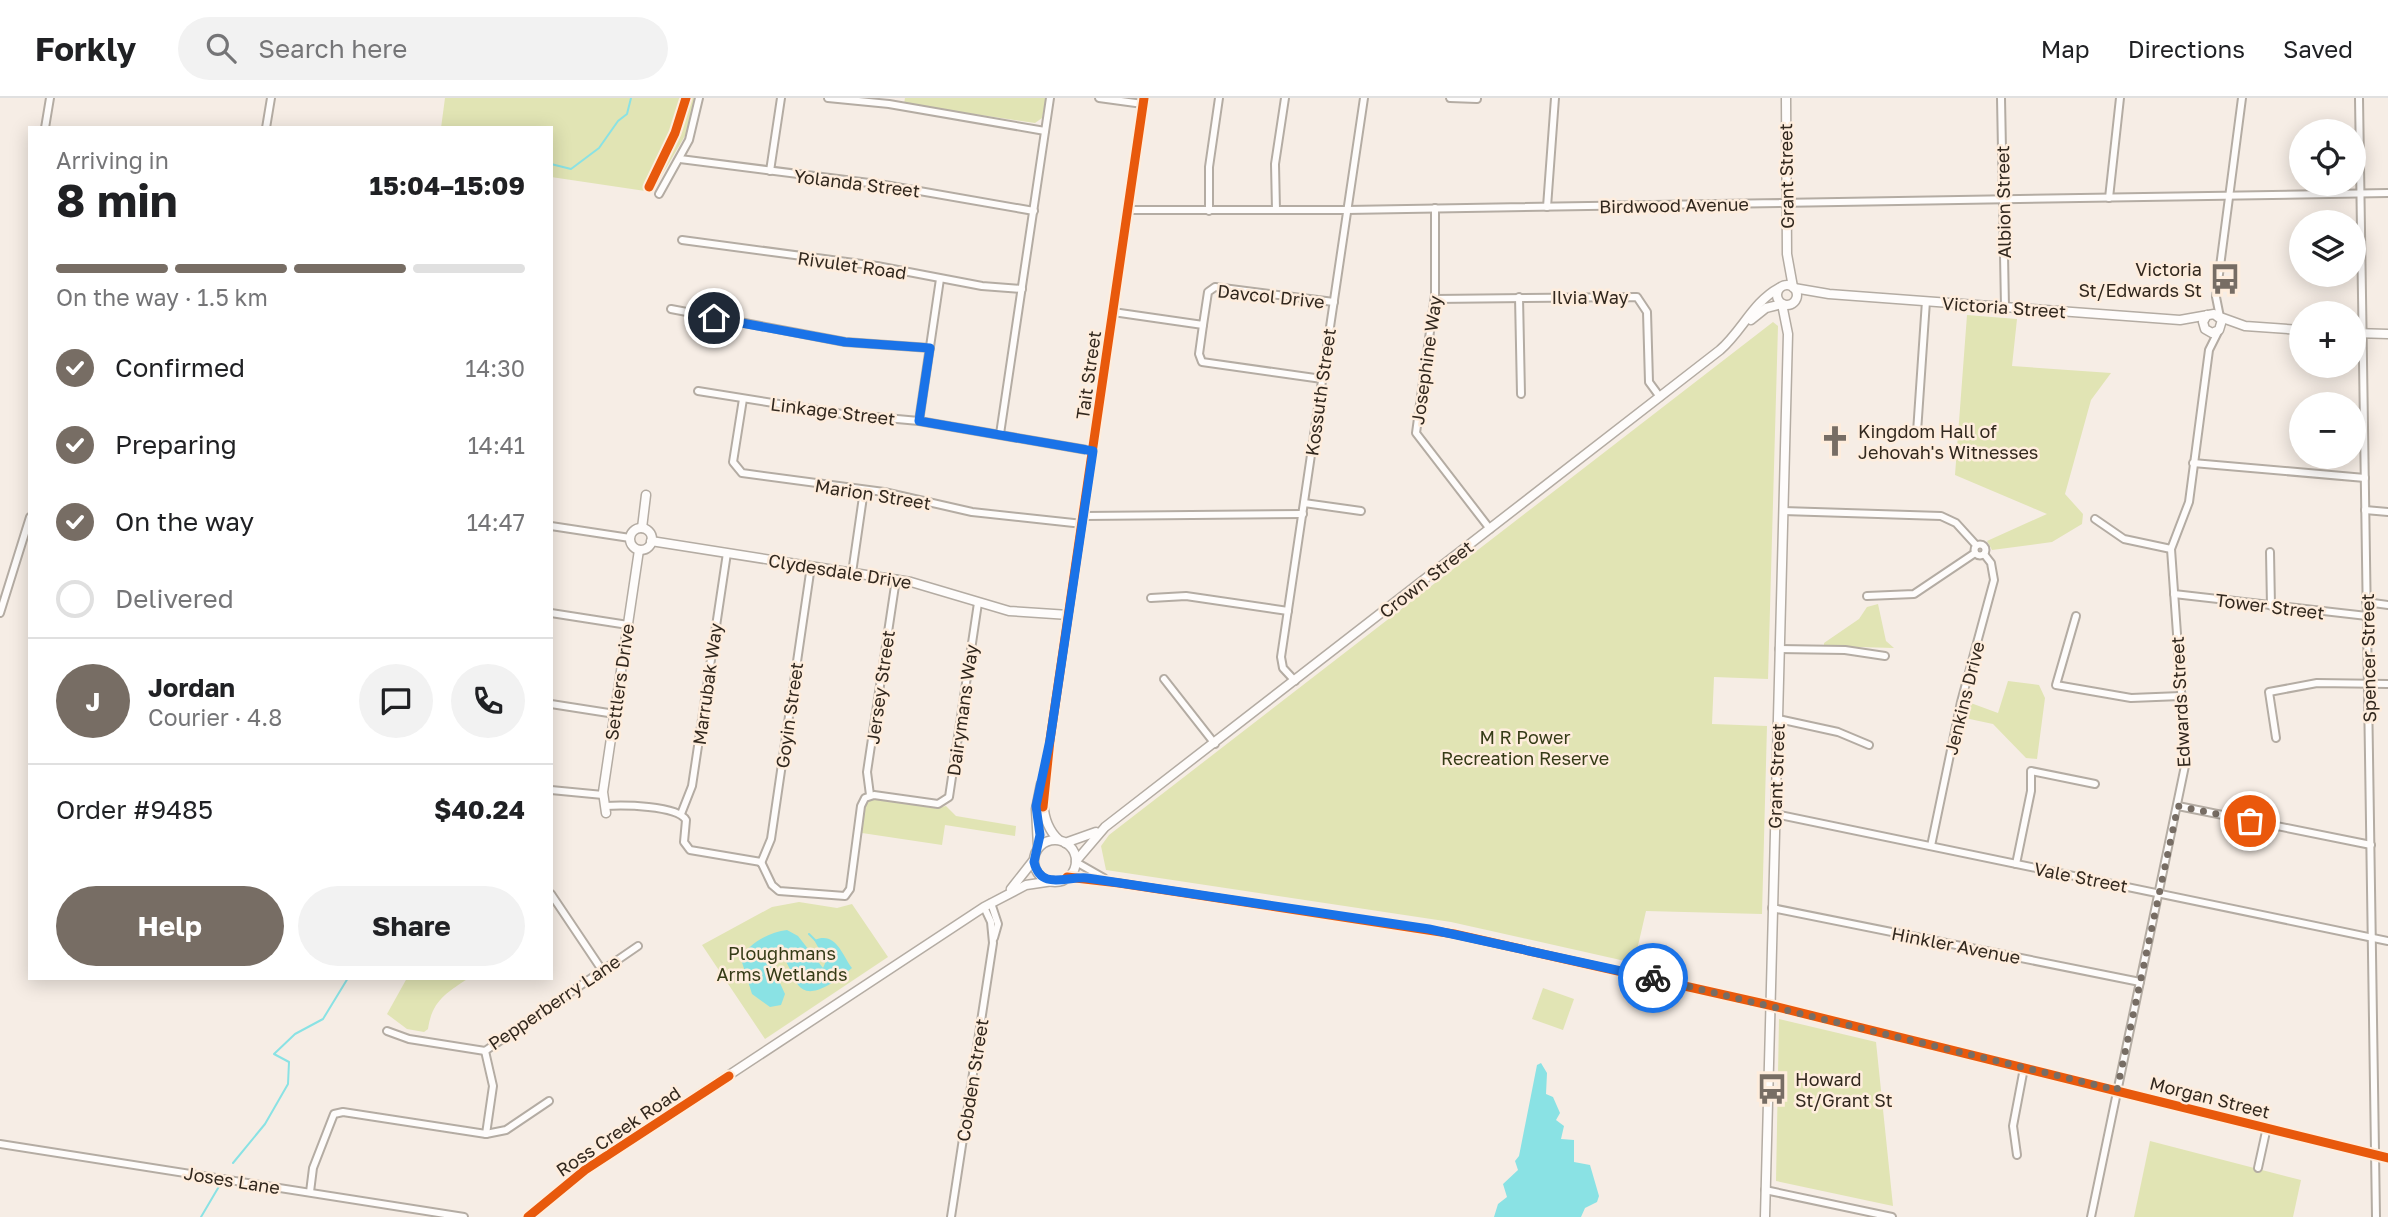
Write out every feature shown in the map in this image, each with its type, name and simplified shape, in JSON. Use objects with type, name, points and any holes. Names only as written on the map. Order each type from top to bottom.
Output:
[{"type":"street","points":[[45,126],[50,98]]},
{"type":"street","points":[[266,126],[271,98]]},
{"type":"street","points":[[659,194],[680,159],[695,125],[699,98]]},
{"type":"street","points":[[770,171],[781,98]]},
{"type":"street","points":[[828,98],[876,100],[1045,131]]},
{"type":"street","points":[[1000,434],[1050,98]]},
{"type":"street","points":[[1099,98],[1143,101]]},
{"type":"street","points":[[1209,211],[1209,167],[1219,98]]},
{"type":"street","points":[[1276,210],[1275,164],[1285,98]]},
{"type":"street","name":"Kossuth Street","points":[[1294,681],[1281,662],[1364,98]]},
{"type":"street","points":[[1451,98],[1477,99]]},
{"type":"street","points":[[1547,207],[1555,98]]},
{"type":"street","name":"Grant Street","points":[[1765,1217],[1788,334],[1795,301],[1787,254],[1786,98]]},
{"type":"street","name":"Albion Street","points":[[2001,98],[2005,307]]},
{"type":"street","points":[[2109,198],[2120,98]]},
{"type":"street","points":[[2242,98],[2216,297],[2203,322],[2206,329],[2212,332],[2245,326],[2289,329]]},
{"type":"street","name":"Spencer Street","points":[[2359,98],[2359,119]]},
{"type":"street","name":"Tait Street","points":[[1062,841],[1049,830],[1043,812],[1050,740],[1143,101]]},
{"type":"street","name":"Yolanda Street","points":[[680,159],[908,188],[1034,211]]},
{"type":"street","name":"Birdwood Avenue","points":[[2366,193],[2388,193]]},
{"type":"street","name":"Birdwood Avenue","points":[[1128,210],[1347,210],[2289,194]]},
{"type":"street","name":"Spencer Street","points":[[2358,301],[2360,196]]},
{"type":"street","name":"Josephine Way","points":[[1434,208],[1435,299],[1416,433],[1490,529]]},
{"type":"street","name":"Rivulet Road","points":[[682,240],[1022,289]]},
{"type":"street","name":"Grant Street","points":[[1787,254],[1776,297],[1782,304],[1788,334]]},
{"type":"street","points":[[919,421],[940,279]]},
{"type":"street","name":"Victoria Street","points":[[1780,287],[1829,295],[2180,320],[2208,315]]},
{"type":"street","name":"Crown Street","points":[[1743,327],[1759,303],[1780,287]]},
{"type":"street","name":"Davcol Drive","points":[[1203,325],[1208,292],[1212,288],[1334,302]]},
{"type":"street","name":"Victoria Street","points":[[1795,301],[1829,295]]},
{"type":"street","name":"Ilvia Way","points":[[1435,299],[1631,296],[1641,300],[1647,312],[1649,382],[1660,397]]},
{"type":"street","points":[[1519,297],[1521,394]]},
{"type":"street","points":[[2216,297],[2220,317],[2219,330]]},
{"type":"street","name":"Crown Street","points":[[1076,862],[1105,827],[1720,350],[1766,308],[1795,301]]},
{"type":"street","points":[[1917,432],[1926,301]]},
{"type":"street","points":[[671,309],[845,342],[930,348]]},
{"type":"street","points":[[1113,312],[1203,325],[1199,355],[1204,363],[1322,379]]},
{"type":"street","points":[[2208,315],[2245,326]]},
{"type":"street","name":"Victoria Street","points":[[2180,320],[2206,329]]},
{"type":"street","name":"Edwards Street","points":[[2091,1217],[2186,761],[2171,549],[2188,506],[2209,350],[2206,329]]},
{"type":"street","name":"Edwards Street","points":[[2209,350],[2219,330]]},
{"type":"street","points":[[2366,334],[2388,334]]},
{"type":"street","name":"Spencer Street","points":[[2360,378],[2365,478],[2376,1217]]},
{"type":"street","name":"Linkage Street","points":[[698,391],[919,421],[1093,451]]},
{"type":"street","name":"Marion Street","points":[[743,399],[733,462],[737,471],[864,490],[972,512],[1084,520],[1303,514]]},
{"type":"street","points":[[1908,431],[1926,432]]},
{"type":"street","points":[[2193,463],[2365,478]]},
{"type":"street","points":[[852,573],[864,490]]},
{"type":"street","points":[[642,528],[646,495]]},
{"type":"street","points":[[1304,503],[1361,511]]},
{"type":"street","points":[[2365,510],[2388,512]]},
{"type":"street","points":[[1783,511],[1941,516],[1956,523],[1976,545],[1983,545],[1984,554],[1975,553],[1914,594],[1867,596]]},
{"type":"street","points":[[2095,519],[2124,539],[2171,549]]},
{"type":"street","points":[[0,614],[28,523]]},
{"type":"street","points":[[553,526],[630,538]]},
{"type":"street","points":[[642,528],[650,534],[651,541],[648,547],[639,550],[632,546],[630,538],[634,531],[642,528]]},
{"type":"street","name":"Clydesdale Drive","points":[[651,541],[896,579],[1009,611],[1069,615]]},
{"type":"street","points":[[1975,553],[1976,545]]},
{"type":"street","name":"Settlers Drive","points":[[606,810],[603,795],[639,550]]},
{"type":"street","points":[[2270,552],[2271,606]]},
{"type":"street","name":"Marrubak Way","points":[[681,814],[692,786],[727,553]]},
{"type":"street","name":"Jenkins Drive","points":[[1931,846],[1961,702],[1994,580],[1991,563],[1984,554]]},
{"type":"street","name":"Goyin Street","points":[[761,863],[771,839],[811,566]]},
{"type":"street","name":"Jersey Street","points":[[870,795],[867,772],[896,579]]},
{"type":"street","name":"Tower Street","points":[[2174,594],[2367,616]]},
{"type":"street","points":[[1151,598],[1186,596],[1288,611]]},
{"type":"street","points":[[2366,602],[2388,605]]},
{"type":"street","name":"Dairymans Way","points":[[870,795],[937,804],[948,799],[978,603]]},
{"type":"street","points":[[553,613],[628,625]]},
{"type":"street","points":[[2076,616],[2056,685],[2133,698],[2181,696]]},
{"type":"street","points":[[1779,649],[1850,650],[1885,656]]},
{"type":"street","points":[[1164,679],[1215,744]]},
{"type":"street","points":[[2276,738],[2269,692],[2310,683],[2388,684]]},
{"type":"street","points":[[553,704],[615,714]]},
{"type":"street","points":[[1777,719],[1838,732],[1869,745]]},
{"type":"street","name":"Tait Street","points":[[1035,855],[1040,835],[1036,806],[1050,740]]},
{"type":"street","points":[[2016,864],[2031,791],[2031,771],[2095,784]]},
{"type":"street","points":[[553,790],[603,795]]},
{"type":"street","points":[[606,810],[630,805],[681,814],[686,822],[684,842],[690,850],[761,863],[772,885],[779,891],[845,896],[851,885],[862,803],[870,795]]},
{"type":"street","points":[[2178,806],[2371,845]]},
{"type":"street","name":"Vale Street","points":[[1775,814],[2388,941]]},
{"type":"street","name":"Crown Street","points":[[1062,841],[1105,827]]},
{"type":"street","points":[[1062,841],[1073,850],[1076,862],[1067,877],[1035,882],[1006,894],[1025,875],[1044,842],[1062,841]]},
{"type":"street","points":[[1035,855],[1040,875],[1053,881]]},
{"type":"street","name":"Morgan Street","points":[[1076,862],[1090,873],[1119,883]]},
{"type":"street","name":"Morgan Street","points":[[1067,877],[1429,929],[1769,1005],[2388,1158]]},
{"type":"street","name":"Ross Creek Road","points":[[528,1217],[585,1170],[1006,894]]},
{"type":"street","points":[[553,897],[602,970]]},
{"type":"street","name":"Cobden Street","points":[[951,1217],[998,924],[987,905]]},
{"type":"street","name":"Hinkler Avenue","points":[[1772,908],[2140,982]]},
{"type":"street","name":"Pepperberry Lane","points":[[387,1031],[408,1040],[485,1051],[638,946]]},
{"type":"street","points":[[485,1051],[493,1086],[486,1134]]},
{"type":"street","points":[[2017,1155],[2013,1126],[2024,1068]]},
{"type":"street","points":[[310,1192],[313,1168],[334,1114],[343,1112],[486,1134],[506,1130],[549,1101]]},
{"type":"street","points":[[2258,1168],[2267,1127]]},
{"type":"street","name":"Joses Lane","points":[[0,1144],[464,1217]]},
{"type":"street","points":[[1765,1190],[1892,1217]]},
{"type":"green space","points":[[445,98],[695,98],[689,129],[652,192],[553,177],[553,126],[441,126]]},
{"type":"green space","points":[[905,98],[1046,98],[1042,118],[1035,123],[904,104]]},
{"type":"green space","points":[[1967,315],[2017,319],[2012,366],[2111,373],[2091,400],[2065,494],[2083,514],[2082,524],[2052,542],[1992,550],[1987,541],[2047,514],[1955,475]]},
{"type":"green space","name":"M R Power Recreation Reserve","points":[[1773,322],[1778,326],[1768,679],[1714,677],[1712,724],[1767,726],[1762,914],[1646,911],[1634,963],[1451,922],[1106,870],[1101,846],[1109,835]]},
{"type":"green space","points":[[1878,604],[1886,641],[1894,648],[1824,646],[1824,643],[1859,619],[1867,607]]},
{"type":"green space","points":[[2008,681],[2039,685],[2045,698],[2037,759],[2026,758],[1993,724],[1965,718],[1968,702],[1998,713]]},
{"type":"green space","points":[[872,799],[937,808],[946,806],[956,816],[1016,826],[1015,836],[945,825],[942,845],[862,833],[865,805]]},
{"type":"green space","name":"Ploughmans Arms Wetlands","points":[[799,902],[837,908],[852,904],[888,957],[765,1039],[702,945],[772,907]]},
{"type":"green space","points":[[406,980],[466,980],[441,999],[433,1011],[428,1029],[424,1032],[407,1029],[387,1014]]},
{"type":"green space","points":[[1543,988],[1574,999],[1563,1030],[1532,1019]]},
{"type":"green space","points":[[1779,1019],[1876,1042],[1893,1206],[1776,1181]]},
{"type":"green space","points":[[2150,1141],[2301,1180],[2293,1217],[2134,1217]]},
{"type":"water","points":[[787,930],[798,936],[823,968],[826,961],[814,940],[821,938],[833,941],[852,968],[814,991],[804,990],[781,955],[771,951],[769,959],[785,994],[781,1005],[770,1007],[752,994],[741,959],[760,939]]},
{"type":"water","points":[[1541,1063],[1547,1073],[1546,1094],[1553,1097],[1560,1113],[1556,1120],[1564,1126],[1561,1139],[1574,1140],[1574,1162],[1590,1165],[1599,1196],[1597,1202],[1585,1208],[1581,1217],[1494,1217],[1498,1204],[1507,1197],[1503,1184],[1518,1170],[1515,1161],[1519,1156],[1537,1065]]},
{"type":"waterway","points":[[553,164],[571,169],[599,148],[618,121],[627,114],[631,98]]},
{"type":"waterway","points":[[809,934],[815,940]]},
{"type":"waterway","points":[[233,1163],[265,1124],[288,1084],[289,1062],[274,1054],[295,1034],[323,1019],[347,980]]},
{"type":"waterway","points":[[201,1217],[221,1183]]},
{"type":"cycle path","points":[[649,187],[675,133],[686,98]]},
{"type":"cycle path","points":[[1043,807],[1050,740],[1144,98]]},
{"type":"cycle path","points":[[1067,877],[1454,934],[1769,1005],[2388,1158]]},
{"type":"cycle path","points":[[528,1217],[585,1170],[729,1076]]},
{"type":"way so far","points":[[1653,978],[2117,1090],[2178,806],[2250,821]]},
{"type":"place","name":"Victoria St/Edwards St","points":[[2225,279]]},
{"type":"place","name":"Kingdom Hall of Jehovah's Witnesses","points":[[1835,441]]},
{"type":"place","name":"Howard St/Grant St","points":[[1772,1089]]},
{"type":"route","points":[[714,318],[753,323],[845,342],[930,348],[919,421],[1093,451],[1050,740],[1036,806],[1040,835],[1034,862],[1037,873],[1042,878],[1060,881],[1067,877],[1087,878],[1402,924],[1653,978]]}]
